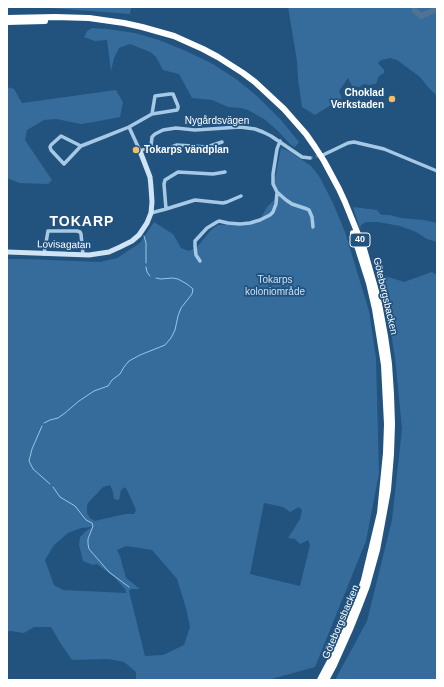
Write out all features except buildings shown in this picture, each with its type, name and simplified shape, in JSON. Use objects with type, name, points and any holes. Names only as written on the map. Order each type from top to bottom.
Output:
[{"type":"highway","name":"Göteborgsbacken","points":[[7,18],[55,17],[101,19],[142,27],[174,36],[204,49],[243,73],[284,109],[306,134],[315,147],[339,189],[364,249],[378,298],[389,364],[392,394],[392,424],[388,490],[377,550],[351,627],[326,680]]},
{"type":"highway","name":"Göteborgsbacken","points":[[7,22],[72,21],[124,27],[157,35],[214,59],[245,79],[282,112],[302,135],[320,161],[335,189],[352,231],[369,283],[378,323],[384,365],[387,424],[386,453],[380,513],[364,580],[347,626],[320,680]]},
{"type":"street","points":[[81,146],[61,136],[50,147],[64,164],[81,146],[129,127],[152,114],[176,110],[178,106],[173,94],[155,96],[152,114]]},
{"type":"street","name":"Lovisagatan","points":[[7,252],[96,255],[109,252],[132,241],[144,230],[151,213],[151,182],[140,151],[129,127]]},
{"type":"street","name":"Nygårdsvägen","points":[[151,146],[151,140],[155,134],[163,130],[176,128],[195,130],[240,127],[255,129],[271,136],[296,153],[306,158],[310,158]]},
{"type":"street","points":[[280,141],[273,174],[273,184],[277,192],[286,200],[309,210],[312,217],[313,227]]},
{"type":"street","points":[[140,151],[151,146],[154,149],[164,150],[177,144],[207,146],[222,142]]},
{"type":"street","points":[[323,155],[348,143],[354,142],[384,149],[437,170]]},
{"type":"street","points":[[166,209],[165,180],[178,172],[213,174],[225,172]]},
{"type":"street","points":[[200,260],[196,255],[194,246],[195,241],[207,228],[217,222],[234,224],[250,223],[270,215],[276,204],[277,192]]},
{"type":"street","points":[[151,213],[195,200],[223,203],[241,196]]},
{"type":"street","points":[[44,254],[48,231],[77,231],[81,234],[83,255]]},
{"type":"green space","points":[[38,7],[132,7],[130,14]]},
{"type":"green space","points":[[288,7],[437,7],[437,96],[420,77],[397,60],[390,58],[381,60],[378,63],[384,70],[384,73],[379,76],[376,84],[364,84],[359,87],[352,86],[348,78],[339,91],[342,98],[315,115],[302,107],[297,61]]},
{"type":"green space","points":[[92,28],[135,33],[159,40],[213,64],[236,79],[257,96],[281,120],[299,142],[295,147],[291,145],[264,119],[248,110],[228,107],[212,100],[192,98],[179,74],[163,70],[156,57],[150,52],[130,44],[119,48],[114,58],[111,71],[107,40],[95,41],[84,37],[87,31]]},
{"type":"green space","points":[[7,87],[14,89],[22,103],[116,90],[123,102],[120,117],[81,124],[56,119],[44,120],[27,130],[25,140],[52,180],[48,184],[19,183],[7,178]]},
{"type":"green space","name":"Tokarps koloniområde","points":[[281,148],[289,151],[311,166],[319,176],[332,201],[345,232],[369,311],[376,358],[379,473],[366,541],[315,667],[268,680],[136,680],[136,672],[124,662],[108,659],[72,660],[51,627],[34,627],[24,633],[7,632],[7,259],[100,262],[117,258],[140,243],[154,222],[173,234],[181,248],[189,251],[197,247],[211,230],[218,225],[258,223],[267,207],[280,194],[274,184]],"holes":[[[110,485],[114,499],[119,500],[121,490],[125,487],[136,510],[134,514],[126,514],[95,521],[90,518],[87,513],[88,503],[103,487]],[[264,503],[283,507],[290,512],[299,507],[302,510],[300,519],[288,538],[295,539],[300,544],[308,540],[310,545],[300,586],[250,574]],[[92,527],[80,537],[79,545],[83,561],[93,565],[97,564],[114,577],[125,589],[126,593],[63,590],[54,585],[45,560],[54,545],[68,533],[81,528]],[[126,546],[152,550],[177,579],[190,627],[184,645],[163,655],[145,656],[129,591],[131,589],[140,589],[126,578],[117,550]]]},
{"type":"green space","points":[[353,207],[377,210],[383,215],[437,223],[437,242],[427,239],[416,232],[400,226],[378,222],[366,222],[361,225],[360,229]]},
{"type":"green space","points":[[432,272],[437,275],[437,680],[335,680],[367,621],[392,520],[402,429],[395,358],[382,275],[404,282]]},
{"type":"waterway","points":[[414,7],[415,11],[421,16],[437,9]]},
{"type":"waterway","points":[[144,236],[146,243],[146,263]]},
{"type":"waterway","points":[[146,267],[150,276]]},
{"type":"waterway","points":[[44,423],[58,418],[94,391],[108,386],[112,380],[120,374],[129,361],[165,345],[171,338],[175,330],[181,308],[192,294],[193,289],[178,279],[156,278]]},
{"type":"waterway","points":[[42,426],[32,449],[29,461],[33,469],[50,484]]},
{"type":"waterway","points":[[53,487],[60,497],[75,506],[86,520],[92,523],[93,526],[88,539],[89,549],[109,572],[129,587]]},
{"type":"tunnel","points":[[310,158],[322,155]]},
{"type":"place","name":"Choklad Verkstaden","points":[[392,99]]},
{"type":"place","name":"Tokarps vändplan","points":[[136,150]]},
{"type":"district","name":"TOKARP","points":[[82,222]]}]
